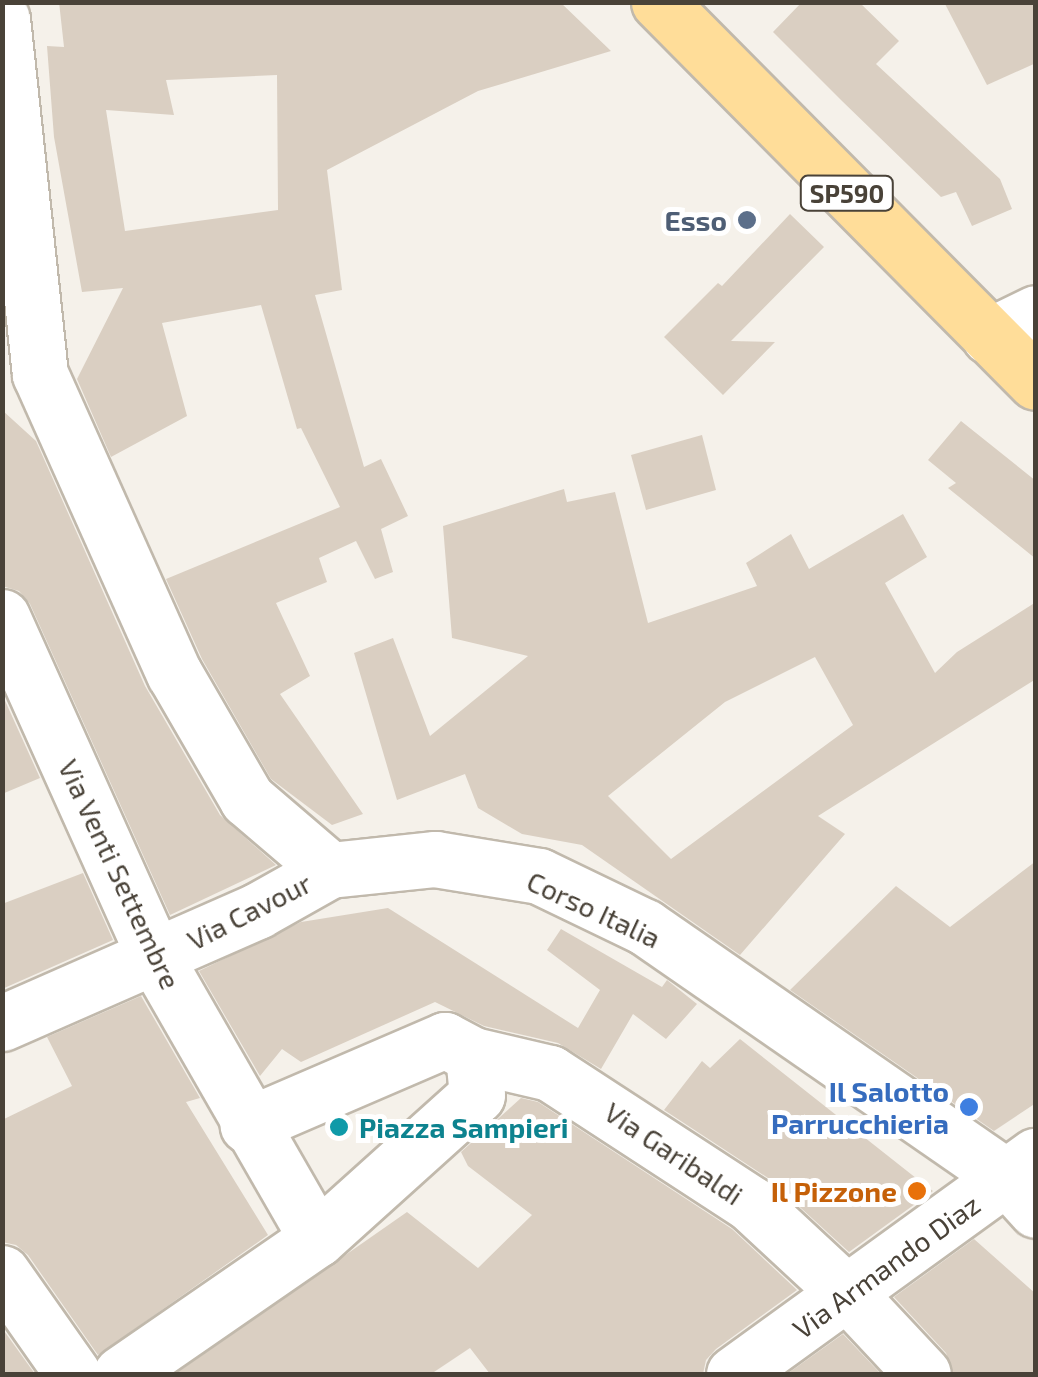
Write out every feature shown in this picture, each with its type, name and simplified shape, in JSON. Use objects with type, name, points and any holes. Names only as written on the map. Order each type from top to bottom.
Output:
[{"type":"main road","name":"SP590","points":[[659,2],[1012,324],[1036,382]]},
{"type":"street","points":[[2,19],[21,381],[174,673],[247,799],[330,870]]},
{"type":"street","name":"Via Venti Settembre","points":[[2,617],[156,957],[248,1125]]},
{"type":"street","name":"Corso Italia","points":[[330,870],[435,859],[539,876],[645,927],[1026,1181]]},
{"type":"street","name":"Via Cavour","points":[[2,1022],[257,911],[330,870]]},
{"type":"street","points":[[121,1374],[317,1240],[478,1095],[473,1056],[445,1040],[248,1125],[317,1240]]},
{"type":"street","name":"Via Garibaldi","points":[[473,1056],[550,1073],[751,1204],[849,1295],[923,1374]]},
{"type":"street","name":"Via Armando Diaz","points":[[734,1374],[1026,1181]]},
{"type":"street","points":[[2,1274],[73,1374]]},
{"type":"building","points":[[59,2],[560,2],[611,51],[478,91],[327,170],[342,290],[315,295],[364,467],[381,459],[408,516],[381,529],[393,572],[375,579],[356,541],[319,558],[327,582],[276,603],[310,676],[280,694],[363,814],[332,825],[271,779],[202,659],[166,579],[340,507],[301,428],[297,429],[261,305],[162,323],[187,416],[111,457],[77,379],[123,288],[82,292],[54,137],[47,46],[64,47]],"holes":[[[277,75],[278,210],[125,231],[106,110],[174,115],[166,80]]]},
{"type":"building","points":[[802,2],[859,2],[899,41],[876,64],[1000,179],[1012,209],[972,226],[956,192],[941,197],[841,100],[773,32]]},
{"type":"building","points":[[944,2],[1036,2],[1036,63],[987,85]]},
{"type":"building","points":[[790,214],[824,247],[731,341],[775,342],[723,395],[664,337],[718,283],[722,286]]},
{"type":"building","points":[[2,410],[36,441],[145,686],[220,815],[276,865],[170,915],[30,604],[19,591],[2,586]]},
{"type":"building","points":[[961,421],[1036,481],[1036,559],[948,488],[956,483],[928,460]]},
{"type":"building","points":[[702,435],[716,490],[646,510],[631,455]]},
{"type":"building","points":[[564,489],[567,502],[615,492],[648,623],[757,586],[746,563],[791,534],[809,569],[903,514],[927,557],[885,583],[935,673],[957,652],[1036,602],[1036,679],[818,816],[845,834],[740,955],[582,845],[522,834],[478,808],[465,774],[397,800],[354,653],[393,638],[430,736],[528,656],[452,638],[443,526]],"holes":[[[815,657],[853,725],[671,859],[608,796],[725,702]]]},
{"type":"building","points":[[2,694],[40,778],[2,794]]},
{"type":"building","points":[[1036,861],[1036,1103],[994,1131],[790,990],[896,886],[950,927]]},
{"type":"building","points":[[83,873],[113,940],[2,989],[2,904]]},
{"type":"building","points":[[388,908],[578,1028],[600,990],[547,950],[561,929],[662,987],[667,980],[697,1004],[666,1039],[633,1014],[601,1069],[558,1043],[484,1026],[435,1002],[301,1062],[282,1049],[260,1076],[199,971],[301,922]]},
{"type":"building","points":[[141,996],[200,1098],[186,1102],[268,1235],[98,1355],[28,1255],[16,1245],[2,1242],[2,1120],[72,1086],[47,1037]]},
{"type":"building","points":[[740,1039],[933,1191],[849,1252],[768,1178],[664,1110],[702,1061],[710,1068]]},
{"type":"building","points":[[521,1098],[538,1102],[732,1229],[797,1290],[716,1349],[706,1360],[703,1374],[490,1374],[470,1348],[431,1374],[175,1374],[407,1212],[478,1268],[532,1215],[468,1166],[461,1152]]},
{"type":"building","points":[[974,1239],[1036,1294],[1036,1374],[953,1374],[946,1353],[894,1297]]},
{"type":"building","points":[[2,1328],[35,1374],[2,1374]]},
{"type":"building","points":[[843,1334],[881,1374],[787,1374]]},
{"type":"place","name":"Esso","points":[[747,220]]},
{"type":"place","name":"Il Salotto Parrucchieria","points":[[969,1107]]},
{"type":"place","name":"Piazza Sampieri","points":[[339,1127]]},
{"type":"place","name":"Il Pizzone","points":[[917,1191]]}]
